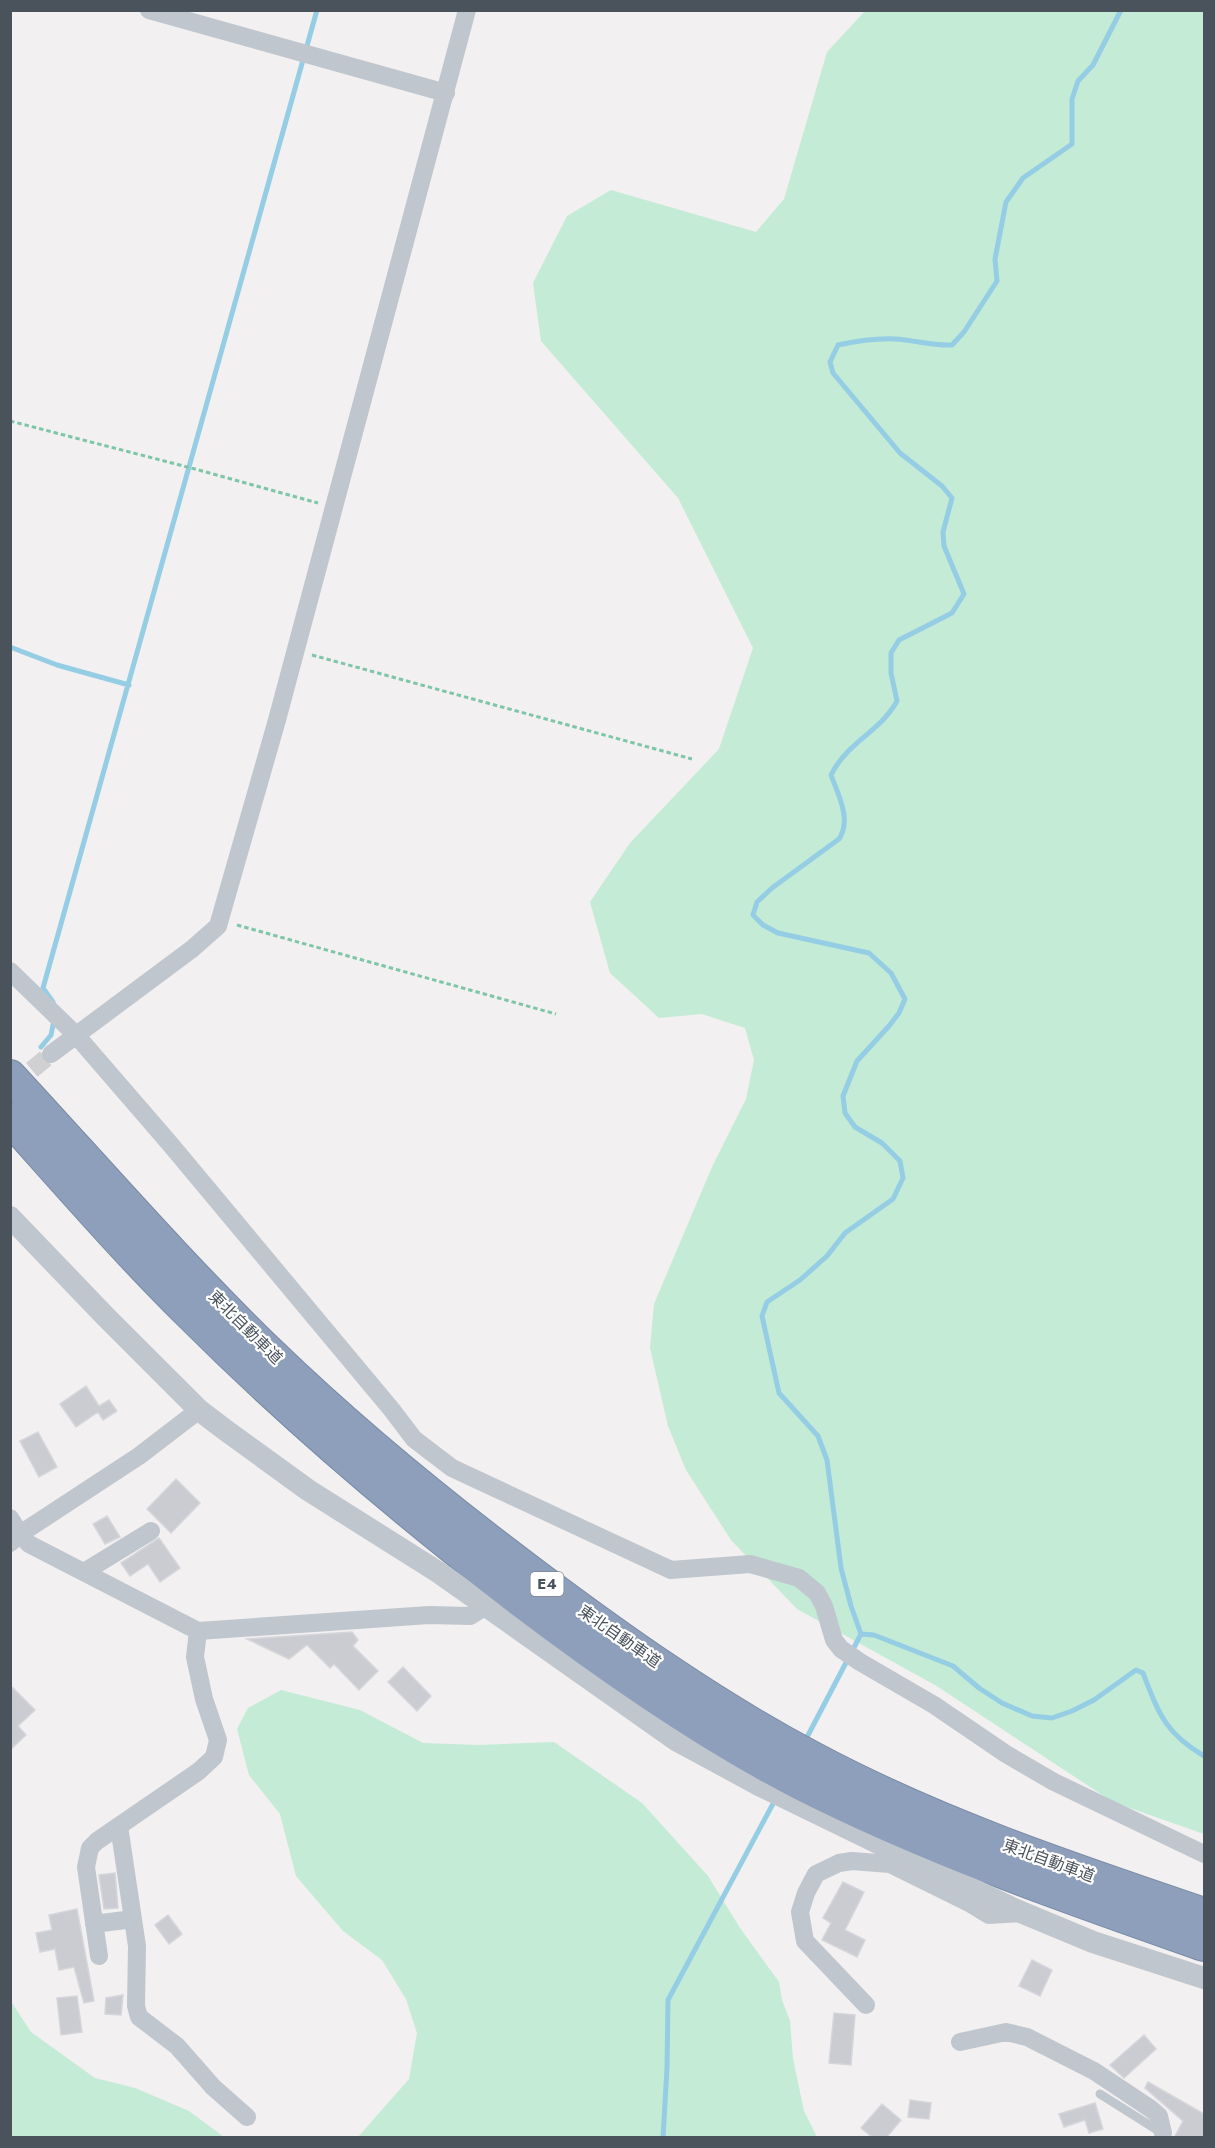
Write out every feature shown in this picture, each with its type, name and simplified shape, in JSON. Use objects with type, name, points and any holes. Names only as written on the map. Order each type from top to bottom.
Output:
[{"type":"highway","name":"東北自動車道","points":[[10,1076],[144,1223],[272,1354],[399,1467],[464,1521],[591,1616],[733,1712],[812,1758],[886,1793],[1029,1853],[1204,1914]]},
{"type":"highway","name":"東北自動車道","points":[[10,1119],[190,1314],[320,1437],[447,1544],[628,1679],[721,1738],[787,1776],[864,1814],[947,1852],[1204,1944]]},
{"type":"street","points":[[149,10],[446,93]]},
{"type":"street","points":[[51,1054],[192,949],[218,926],[296,650],[467,10]]},
{"type":"street","points":[[10,971],[76,1035],[414,1439],[452,1468],[671,1570],[750,1564],[800,1578],[817,1593],[834,1640],[860,1662],[1054,1782],[1204,1854]]},
{"type":"street","points":[[10,1217],[199,1410],[308,1490],[438,1572],[676,1740],[759,1785],[1024,1913],[1093,1942],[1204,1978]]},
{"type":"street","points":[[15,1538],[140,1456],[199,1410]]},
{"type":"street","points":[[10,1518],[15,1538]]},
{"type":"street","points":[[84,1572],[151,1531]]},
{"type":"street","points":[[15,1538],[198,1630],[429,1615],[470,1616],[486,1606]]},
{"type":"street","points":[[99,1956],[86,1867],[90,1848],[199,1771],[214,1757],[218,1740],[204,1699],[195,1657],[198,1630]]},
{"type":"street","points":[[119,1826],[137,1946],[136,2006],[139,2017],[177,2046],[213,2087],[247,2117]]},
{"type":"street","points":[[866,2005],[805,1941],[800,1912],[806,1893],[816,1874],[839,1863],[852,1861],[890,1864],[989,1915],[1024,1913]]},
{"type":"street","points":[[94,1924],[133,1919]]},
{"type":"street","points":[[960,2042],[1006,2032],[1027,2037],[1094,2072],[1151,2109],[1159,2116],[1166,2135]]},
{"type":"lane","points":[[1100,2094],[1166,2135]]},
{"type":"path","points":[[10,421],[334,508]]},
{"type":"path","points":[[296,650],[692,759]]},
{"type":"path","points":[[220,920],[556,1014]]},
{"type":"green space","points":[[865,11],[1204,11],[1204,1834],[1113,1802],[935,1685],[797,1609],[731,1540],[686,1470],[668,1426],[650,1348],[654,1304],[712,1167],[746,1099],[754,1060],[745,1028],[702,1014],[659,1018],[610,973],[590,902],[630,843],[719,749],[753,648],[678,498],[541,341],[533,283],[567,216],[611,190],[756,232],[784,199],[827,52]]},
{"type":"green space","points":[[281,1690],[360,1710],[423,1743],[478,1745],[554,1742],[642,1803],[708,1876],[740,1928],[779,1982],[782,2000],[790,2021],[793,2059],[804,2111],[817,2137],[358,2137],[409,2079],[417,2033],[406,1999],[382,1960],[343,1931],[296,1876],[280,1814],[249,1775],[237,1729],[248,1708]]},
{"type":"green space","points":[[10,2000],[31,2032],[95,2078],[135,2088],[189,2111],[224,2137],[11,2137]]},
{"type":"building","points":[[86,1386],[99,1406],[109,1400],[117,1411],[103,1420],[98,1412],[76,1427],[60,1404]]},
{"type":"building","points":[[38,1432],[57,1467],[39,1477],[20,1441]]},
{"type":"building","points":[[176,1479],[200,1503],[171,1533],[147,1509]]},
{"type":"building","points":[[107,1516],[120,1537],[105,1544],[93,1524]]},
{"type":"building","points":[[159,1538],[180,1568],[160,1582],[148,1564],[130,1576],[121,1563]]},
{"type":"building","points":[[352,1632],[358,1640],[353,1646],[378,1671],[359,1690],[334,1664],[330,1668],[307,1645],[289,1659],[247,1639]]},
{"type":"building","points":[[403,1667],[431,1696],[417,1711],[388,1682]]},
{"type":"building","points":[[10,1685],[35,1710],[18,1726],[26,1735],[10,1750]]},
{"type":"building","points":[[115,1873],[118,1908],[104,1909],[99,1875]]},
{"type":"building","points":[[843,1882],[864,1892],[845,1930],[865,1940],[857,1957],[822,1940],[831,1923],[823,1918]]},
{"type":"building","points":[[77,1909],[94,2001],[84,2003],[74,1967],[59,1970],[55,1949],[40,1952],[36,1933],[52,1930],[49,1915]]},
{"type":"building","points":[[168,1915],[182,1934],[169,1944],[155,1925]]},
{"type":"building","points":[[1032,1960],[1052,1970],[1040,1996],[1019,1986]]},
{"type":"building","points":[[123,1995],[121,2015],[105,2014],[106,1998]]},
{"type":"building","points":[[77,1996],[82,2032],[61,2035],[57,1998]]},
{"type":"building","points":[[834,2013],[855,2015],[851,2065],[829,2063]]},
{"type":"building","points":[[1144,2035],[1156,2049],[1124,2078],[1110,2065]]},
{"type":"building","points":[[1148,2082],[1204,2114],[1204,2138],[1174,2138],[1183,2121],[1145,2088]]},
{"type":"building","points":[[910,2100],[931,2103],[929,2119],[908,2117]]},
{"type":"building","points":[[1095,2103],[1103,2129],[1089,2133],[1085,2120],[1064,2127],[1059,2114]]},
{"type":"building","points":[[882,2104],[901,2120],[886,2138],[873,2138],[861,2128]]},
{"type":"waterway","points":[[53,1002],[43,988],[317,10]]},
{"type":"waterway","points":[[805,1741],[861,1634],[841,1568],[827,1460],[818,1436],[779,1393],[762,1316],[767,1302],[800,1280],[827,1256],[845,1233],[893,1199],[903,1178],[900,1161],[882,1143],[855,1127],[845,1113],[843,1096],[857,1061],[889,1026],[899,1013],[905,999],[891,973],[869,953],[778,933],[763,925],[753,915],[757,902],[772,888],[839,839],[843,832],[844,815],[831,775],[846,753],[882,721],[897,701],[891,673],[891,653],[899,640],[952,613],[964,594],[944,546],[943,532],[952,498],[942,486],[900,453],[833,373],[830,362],[838,345],[888,339],[952,345],[964,332],[997,281],[995,259],[1006,202],[1023,178],[1072,144],[1072,99],[1078,81],[1093,65],[1121,10]]},
{"type":"waterway","points":[[10,647],[57,665],[129,685]]},
{"type":"waterway","points":[[41,1047],[51,1035],[54,1020]]},
{"type":"waterway","points":[[861,1634],[874,1635],[953,1666],[979,1688],[1002,1703],[1032,1716],[1052,1718],[1072,1711],[1094,1700],[1136,1670],[1143,1673],[1159,1711],[1172,1730],[1191,1748],[1204,1756]]},
{"type":"waterway","points":[[663,2138],[668,2000],[775,1800]]},
{"type":"tunnel","points":[[11,1087],[51,1054]]}]
